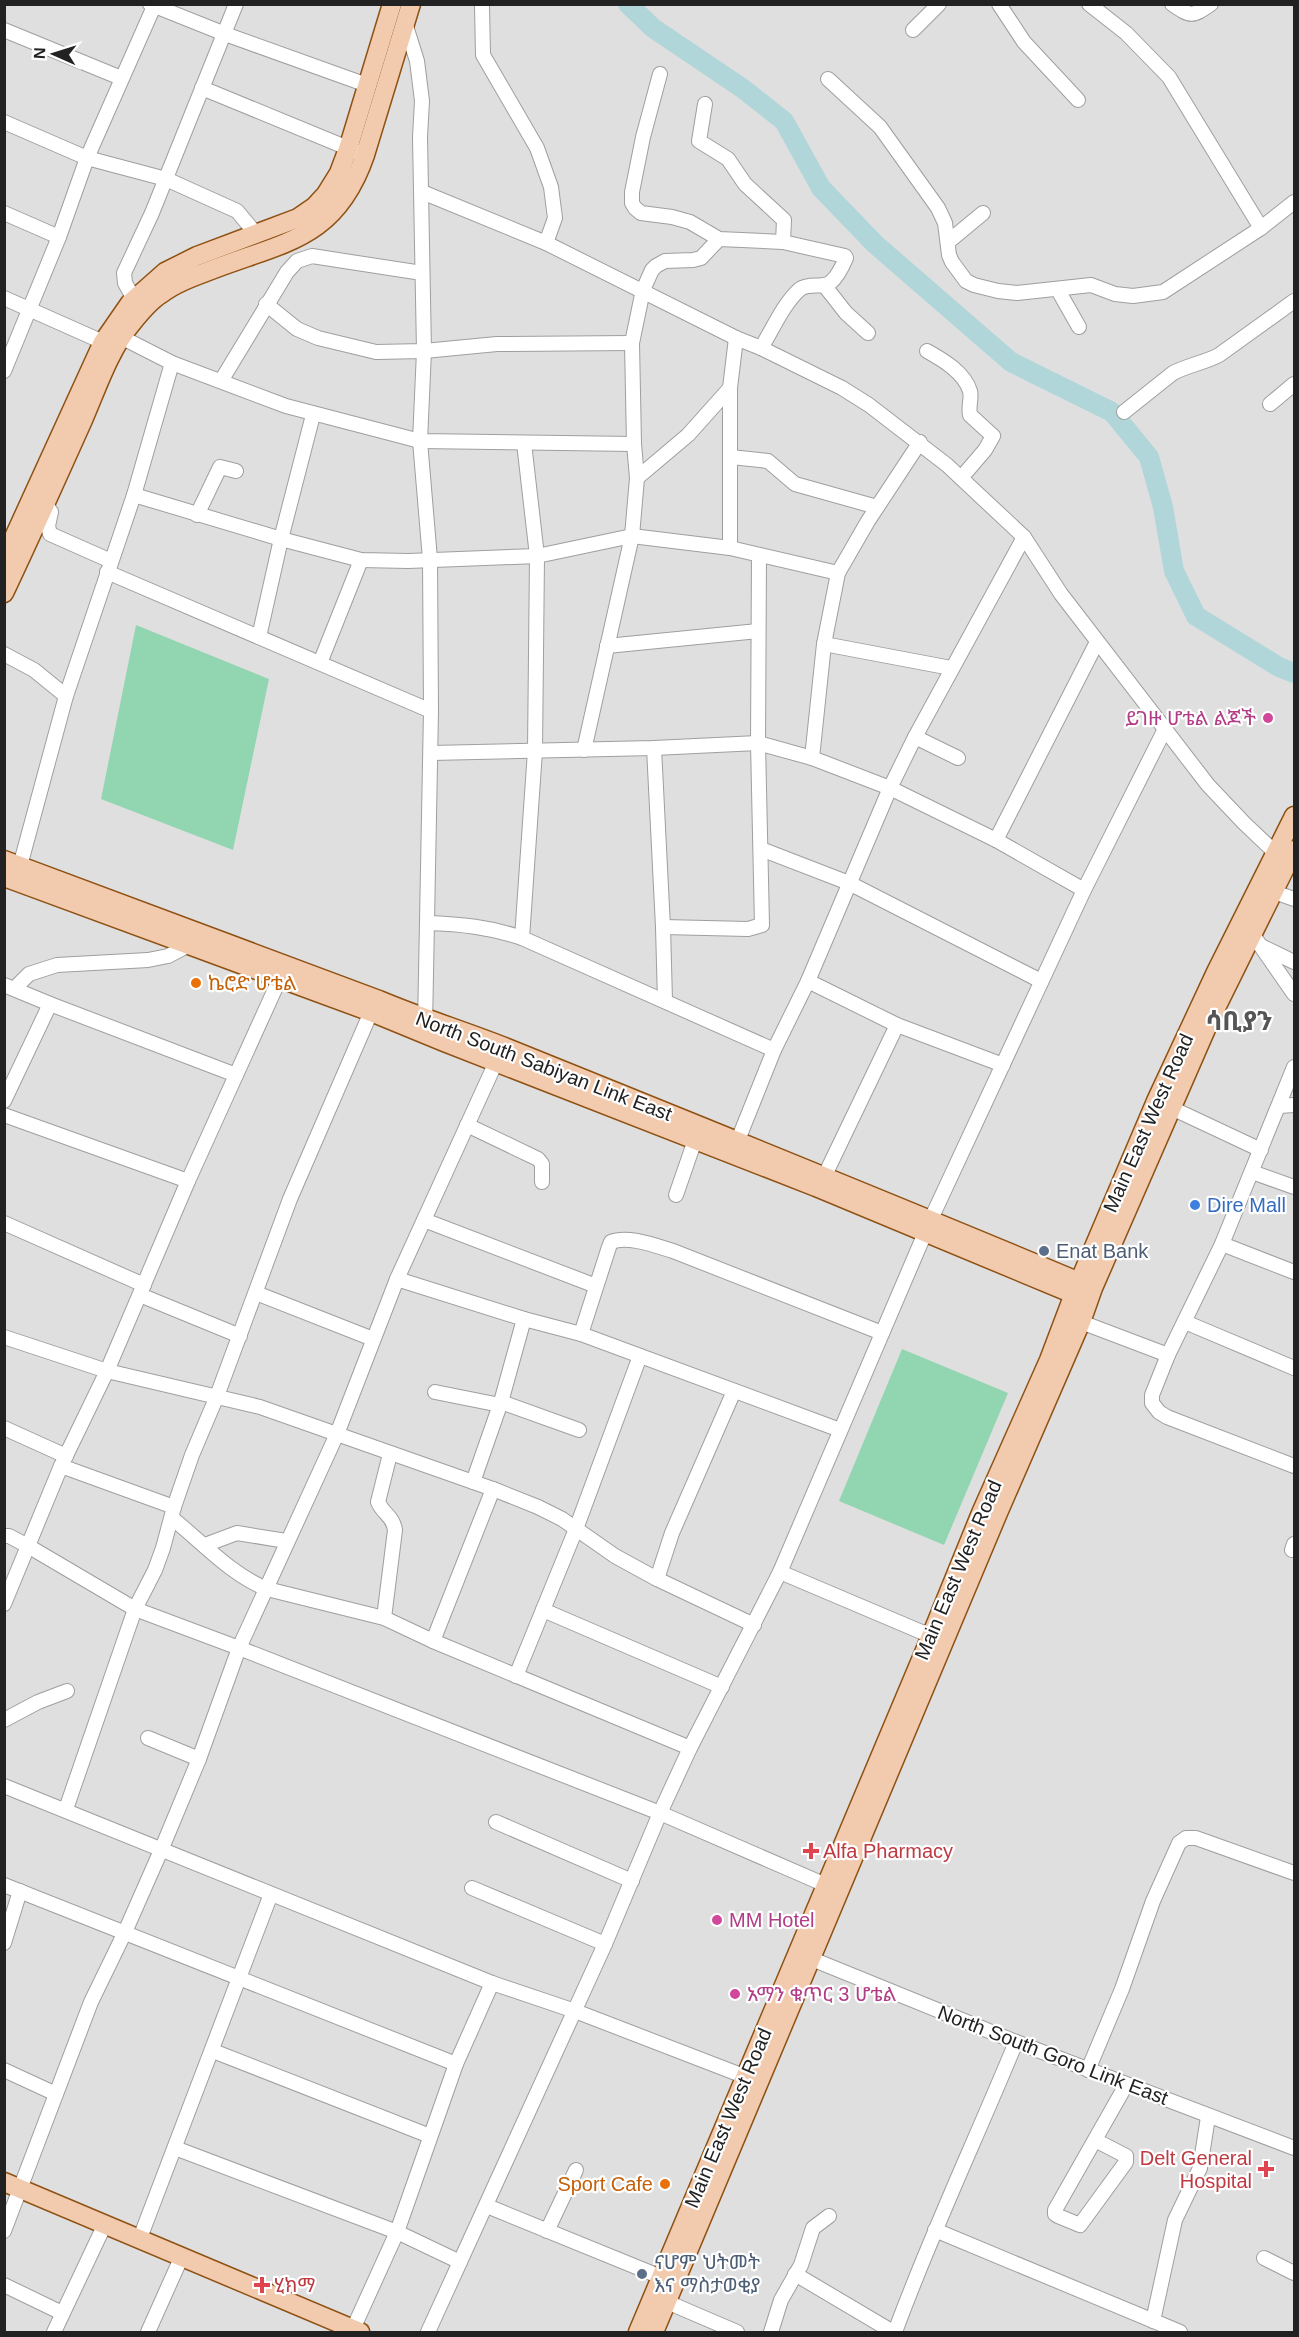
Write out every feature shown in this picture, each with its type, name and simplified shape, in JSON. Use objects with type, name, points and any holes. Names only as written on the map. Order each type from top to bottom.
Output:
[{"type":"main road","points":[[392,11],[411,4]]},
{"type":"main road","points":[[4,593],[46,504],[111,336],[132,323],[161,294],[182,281],[303,237],[336,210],[346,198],[358,176],[357,152],[367,85],[392,11]]},
{"type":"main road","points":[[4,560],[111,336],[134,299],[165,272],[197,256],[298,218],[314,207],[326,194],[339,173],[357,152],[392,11]]},
{"type":"main road","name":"Main East West Road","points":[[1164,1105],[1210,1020],[1257,941],[1286,856],[1294,816]]},
{"type":"main road","name":"Main East West Road","points":[[654,2332],[667,2302],[679,2253],[1164,1105],[1211,982],[1286,856]]},
{"type":"main road","name":"North South Sabiyan Link East","points":[[12,863],[239,955],[379,1000],[425,1027],[496,1062],[695,1140],[734,1148],[825,1175],[929,1225]]},
{"type":"main road","name":"North South Sabiyan Link East","points":[[4,877],[191,944],[239,955],[280,978],[371,1012],[499,1045],[734,1148],[929,1225],[1084,1291]]},
{"type":"main road","name":"Main East West Road","points":[[1055,1363],[1080,1322],[1084,1291]]},
{"type":"main road","name":"Main East West Road","points":[[929,1658],[931,1636],[958,1589]]},
{"type":"main road","points":[[13,2185],[357,2331]]},
{"type":"main road","name":"Main East West Road","points":[[638,2332],[661,2277],[679,2253]]},
{"type":"street","points":[[134,299],[125,283],[124,273],[166,179],[236,4]]},
{"type":"street","points":[[913,30],[939,4]]},
{"type":"street","points":[[999,4],[1024,42],[1078,100]]},
{"type":"street","points":[[1089,4],[1126,33],[1169,77],[1261,228]]},
{"type":"street","points":[[1172,4],[1185,14],[1197,15],[1211,4]]},
{"type":"street","points":[[4,371],[87,158],[153,5],[225,34],[367,85]]},
{"type":"street","points":[[482,6],[483,55],[537,148],[551,188],[555,218],[546,243]]},
{"type":"street","points":[[392,11],[417,61],[420,82],[424,351],[420,441],[430,559],[431,711],[425,1027]]},
{"type":"street","points":[[4,30],[121,78]]},
{"type":"street","points":[[660,74],[643,137],[632,192],[632,203],[641,213],[690,222],[719,239],[783,242],[845,256],[845,261],[831,282],[824,285],[810,284],[800,290],[787,305],[761,348]]},
{"type":"street","points":[[828,79],[880,127],[938,208],[945,223],[949,255],[958,273],[974,285],[1017,293],[1091,285],[1114,294],[1124,295],[1148,295],[1163,292],[1261,228],[1294,202]]},
{"type":"street","points":[[202,88],[357,152]]},
{"type":"street","points":[[705,104],[699,141],[728,159],[745,184],[784,220],[783,242]]},
{"type":"street","points":[[4,122],[87,158],[166,179],[237,211],[257,235]]},
{"type":"street","points":[[422,192],[546,243],[842,388],[920,442],[1024,537],[1061,594],[1208,785],[1286,856]]},
{"type":"street","points":[[4,213],[58,237]]},
{"type":"street","points":[[948,242],[983,213]]},
{"type":"street","points":[[584,750],[632,536],[637,478],[632,343],[643,290],[656,266],[665,261],[701,258],[719,239]]},
{"type":"street","points":[[221,381],[266,304],[297,261],[312,256],[422,273]]},
{"type":"street","points":[[824,285],[846,313],[868,333]]},
{"type":"street","points":[[1058,290],[1079,327]]},
{"type":"street","points":[[4,297],[30,309],[111,336],[172,363],[313,415],[420,441],[634,444]]},
{"type":"street","points":[[1124,412],[1173,374],[1207,362],[1219,355],[1294,302]]},
{"type":"street","points":[[266,304],[297,329],[318,338],[376,352],[424,351],[497,344],[632,343]]},
{"type":"street","points":[[730,548],[730,388],[736,338]]},
{"type":"street","points":[[927,351],[945,361],[961,377],[970,391],[970,415],[993,436],[985,450],[961,478]]},
{"type":"street","points":[[12,863],[134,495],[172,363]]},
{"type":"street","points":[[1270,404],[1294,384]]},
{"type":"street","points":[[637,478],[688,435],[730,388]]},
{"type":"street","points":[[259,637],[313,415]]},
{"type":"street","points":[[812,758],[824,644],[838,573],[877,507],[920,442]]},
{"type":"street","points":[[522,938],[535,751],[537,556],[524,443]]},
{"type":"street","points":[[731,457],[768,461],[795,484],[877,507]]},
{"type":"street","points":[[197,514],[220,467],[236,471]]},
{"type":"street","points":[[134,495],[281,539],[361,560],[408,561],[537,556],[632,536],[730,548],[838,573]]},
{"type":"street","points":[[46,504],[51,512],[48,526],[50,534],[109,566],[259,637],[431,711]]},
{"type":"street","points":[[734,1148],[774,1050],[808,981],[890,788],[951,668],[1024,537]]},
{"type":"street","points":[[663,927],[748,929],[762,925],[758,743],[759,555]]},
{"type":"street","points":[[320,663],[361,560]]},
{"type":"street","points":[[608,646],[758,631]]},
{"type":"street","points":[[996,840],[1097,642]]},
{"type":"street","points":[[824,644],[951,668]]},
{"type":"street","points":[[4,654],[34,670],[66,696]]},
{"type":"street","points":[[428,2332],[575,2011],[690,1748],[780,1572],[929,1225],[1041,981],[1164,729]]},
{"type":"street","points":[[915,737],[958,758]]},
{"type":"street","points":[[431,753],[654,748],[758,743],[812,758],[890,788],[996,840],[1084,890]]},
{"type":"street","points":[[654,748],[663,927],[664,1001]]},
{"type":"street","points":[[761,849],[849,883],[1041,981]]},
{"type":"street","points":[[1274,892],[1294,899]]},
{"type":"street","points":[[427,923],[467,924],[498,929],[774,1050]]},
{"type":"street","points":[[1257,941],[1294,962]]},
{"type":"street","points":[[1257,941],[1294,994]]},
{"type":"street","points":[[10,987],[29,974],[57,965],[148,960],[168,956],[191,944]]},
{"type":"street","points":[[4,1604],[64,1461],[107,1371],[188,1181],[280,978]]},
{"type":"street","points":[[808,981],[897,1025],[1003,1065]]},
{"type":"street","points":[[10,987],[236,1075]]},
{"type":"street","points":[[4,1101],[50,1004]]},
{"type":"street","points":[[66,1809],[135,1609],[155,1570],[173,1513],[290,1199],[371,1012]]},
{"type":"street","points":[[825,1175],[897,1025]]},
{"type":"street","points":[[4,2230],[13,2185],[56,2094],[91,2002],[162,1848],[199,1759],[239,1647],[337,1434],[397,1279],[496,1062]]},
{"type":"street","points":[[1294,1067],[1222,1244],[1168,1355],[1152,1395],[1152,1403],[1159,1412],[1167,1417],[1294,1466]]},
{"type":"street","points":[[1164,1105],[1261,1150]]},
{"type":"street","points":[[1279,1106],[1294,1106]]},
{"type":"street","points":[[4,1115],[188,1181]]},
{"type":"street","points":[[467,1125],[538,1159],[542,1164],[542,1182]]},
{"type":"street","points":[[676,1196],[695,1140]]},
{"type":"street","points":[[1252,1172],[1294,1187]]},
{"type":"street","points":[[424,1220],[596,1286]]},
{"type":"street","points":[[4,1223],[240,1336]]},
{"type":"street","points":[[581,1334],[611,1242],[614,1240],[629,1241],[672,1251],[882,1333]]},
{"type":"street","points":[[1222,1244],[1294,1272]]},
{"type":"street","points":[[397,1279],[524,1319],[581,1334],[840,1430]]},
{"type":"street","points":[[256,1293],[373,1339]]},
{"type":"street","points":[[473,1482],[500,1403],[524,1319]]},
{"type":"street","points":[[1080,1322],[1168,1355]]},
{"type":"street","points":[[1185,1322],[1294,1368]]},
{"type":"street","points":[[4,1337],[107,1371],[260,1407],[493,1489],[538,1507],[576,1529],[606,1551],[657,1579],[754,1625]]},
{"type":"street","points":[[516,1676],[576,1529],[640,1356]]},
{"type":"street","points":[[657,1579],[672,1533],[734,1391]]},
{"type":"street","points":[[435,1392],[500,1403],[579,1430]]},
{"type":"street","points":[[4,1428],[64,1461],[173,1513],[232,1570],[250,1582],[384,1618],[433,1641],[690,1748]]},
{"type":"street","points":[[384,1618],[395,1530],[393,1521],[378,1502],[390,1454]]},
{"type":"street","points":[[433,1641],[493,1489]]},
{"type":"street","points":[[205,1545],[237,1533],[286,1541]]},
{"type":"street","points":[[4,1536],[9,1536],[28,1546],[135,1609],[239,1647],[660,1813],[833,1888]]},
{"type":"street","points":[[780,1572],[931,1636]]},
{"type":"street","points":[[543,1610],[722,1687]]},
{"type":"street","points":[[4,1720],[38,1702],[67,1691]]},
{"type":"street","points":[[148,1738],[199,1759]]},
{"type":"street","points":[[4,1786],[66,1809],[492,1983],[575,2011],[752,2080]]},
{"type":"street","points":[[496,1822],[632,1881]]},
{"type":"street","points":[[1088,2070],[1122,1989],[1153,1901],[1179,1843],[1186,1838],[1196,1838],[1294,1873]]},
{"type":"street","points":[[4,1885],[456,2064]]},
{"type":"street","points":[[472,1888],[605,1944]]},
{"type":"street","points":[[4,1943],[20,1890]]},
{"type":"street","points":[[140,2238],[271,1894]]},
{"type":"street","name":"North South Goro Link East","points":[[805,1956],[1016,2042],[1294,2148]]},
{"type":"street","points":[[357,2331],[397,2232],[456,2064],[492,1983]]},
{"type":"street","points":[[795,2274],[894,2332],[1016,2042]]},
{"type":"street","points":[[213,2051],[430,2136]]},
{"type":"street","points":[[4,2070],[56,2094]]},
{"type":"street","points":[[1095,2140],[1126,2156],[1127,2159],[1080,2225],[1054,2212],[1126,2085]]},
{"type":"street","points":[[1159,2326],[1174,2220],[1200,2168],[1208,2117]]},
{"type":"street","points":[[175,2148],[397,2232],[460,2262]]},
{"type":"street","points":[[548,2231],[576,2170]]},
{"type":"street","points":[[487,2206],[661,2277]]},
{"type":"street","points":[[771,2332],[781,2300],[803,2260],[813,2228],[830,2216]]},
{"type":"street","points":[[54,2332],[105,2224]]},
{"type":"street","points":[[935,2230],[1159,2326],[1180,2332]]},
{"type":"street","points":[[148,2332],[182,2256]]},
{"type":"street","points":[[1264,2258],[1294,2272]]},
{"type":"street","points":[[4,2285],[62,2313]]},
{"type":"street","points":[[667,2302],[737,2332]]},
{"type":"shaded area","points":[[5,5],[1294,5],[1294,2332],[5,2332]]},
{"type":"green space","points":[[136,625],[269,679],[233,850],[101,799]]},
{"type":"green space","points":[[902,1349],[1008,1393],[944,1545],[839,1501]]},
{"type":"waterway","points":[[628,4],[653,28],[742,88],[784,121],[821,188],[875,244],[1011,362],[1112,412],[1149,457],[1163,507],[1174,571],[1196,616],[1279,667],[1294,673]]},
{"type":"place","name":"ይገዙ ሆቴል ልጆች","points":[[1268,718]]},
{"type":"place","name":"ኬሮድ ሆቴል","points":[[196,983]]},
{"type":"place","name":"Dire Mall","points":[[1195,1205]]},
{"type":"place","name":"Enat Bank","points":[[1044,1251]]},
{"type":"place","name":"Alfa Pharmacy","points":[[811,1851]]},
{"type":"place","name":"MM Hotel","points":[[717,1920]]},
{"type":"place","name":"አማን ቁጥር 3 ሆቴል","points":[[735,1994]]},
{"type":"place","name":"Delt General Hospital","points":[[1266,2169]]},
{"type":"place","name":"Sport Cafe","points":[[665,2184]]},
{"type":"place","name":"ናሆም ህትመት እና ማስታወቂያ","points":[[642,2274]]},
{"type":"place","name":"ሂክማ","points":[[262,2285]]},
{"type":"district","name":"ሳቢያን","points":[[1239,1021]]}]
